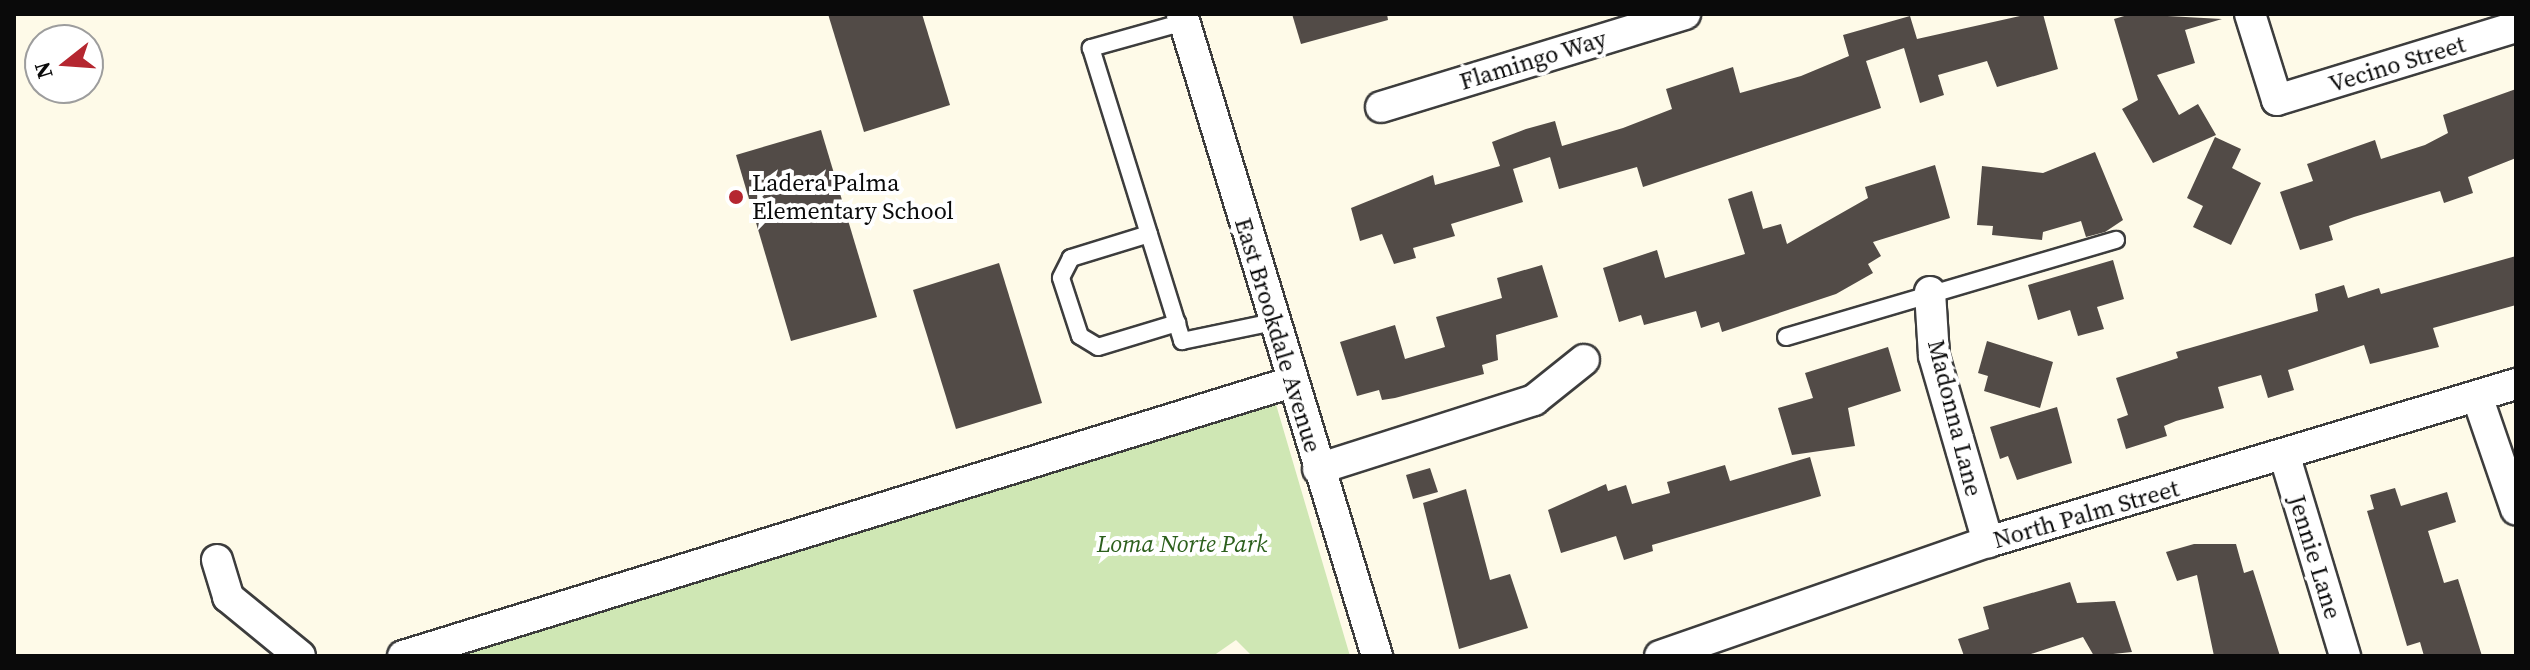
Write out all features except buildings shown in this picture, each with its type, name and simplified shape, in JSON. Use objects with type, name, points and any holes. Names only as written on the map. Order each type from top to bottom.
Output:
[{"type":"street","name":"Flamingo Way","points":[[1381,107],[1685,14]]},
{"type":"street","name":"Vecino Street","points":[[2250,14],[2277,100],[2516,27]]},
{"type":"street","name":"East Brookdale Avenue","points":[[1183,18],[1377,656]]},
{"type":"street","name":"Madonna Lane","points":[[1930,292],[1934,356],[1988,542]]},
{"type":"street","points":[[1318,469],[1534,400],[1584,360]]},
{"type":"street","points":[[403,656],[1292,382]]},
{"type":"street","name":"North Palm Street","points":[[1660,656],[1988,542],[2285,457],[2516,384]]},
{"type":"street","points":[[2477,396],[2516,509]]},
{"type":"street","name":"Jennie Lane","points":[[2285,457],[2345,656]]},
{"type":"street","points":[[217,560],[228,597],[300,656]]},
{"type":"lane","points":[[1183,18],[1091,48],[1182,341],[1274,322]]},
{"type":"lane","points":[[1149,234],[1071,258],[1061,278],[1080,336],[1098,347],[1177,323]]},
{"type":"lane","points":[[1786,337],[1930,292],[2116,240]]},
{"type":"green space","name":"Loma Norte Park","points":[[1275,401],[1350,656],[1252,656],[1236,640],[1213,656],[444,656]]},
{"type":"place","name":"Ladera Palma Elementary School","points":[[736,197]]}]
